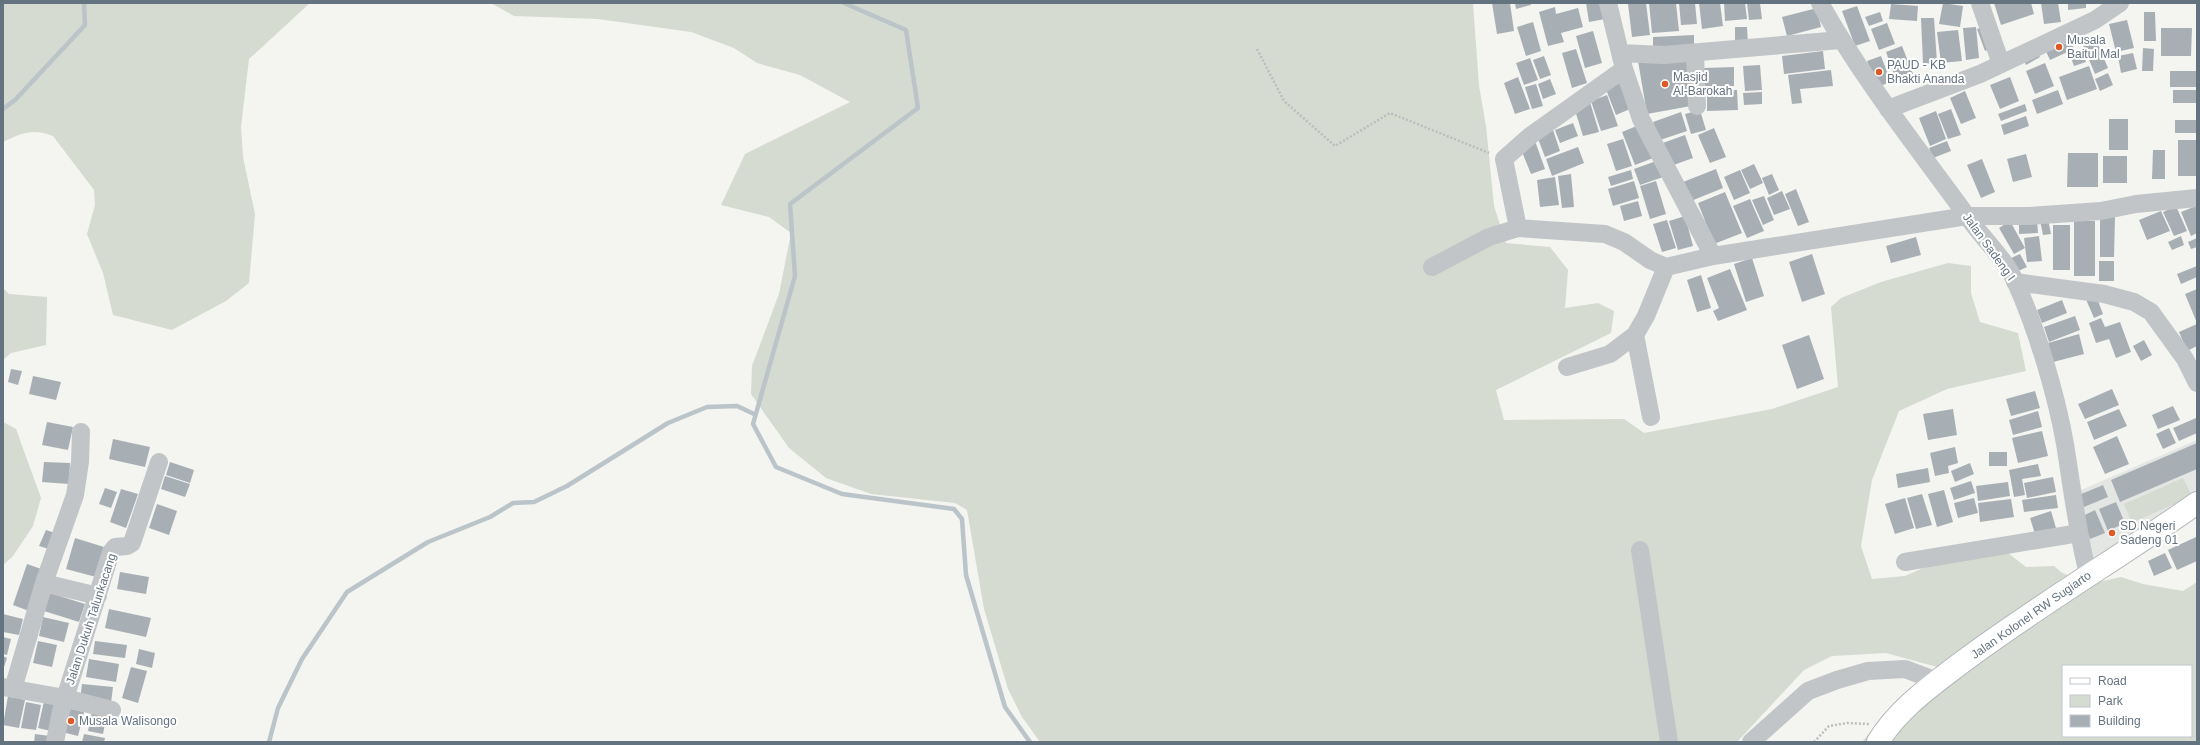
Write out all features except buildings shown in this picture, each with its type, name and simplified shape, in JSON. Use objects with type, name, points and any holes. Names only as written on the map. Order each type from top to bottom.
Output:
[{"type":"main road","name":"Jalan Kolonel RW Sugiarto","points":[[1882,735],[1903,710],[1937,681],[2011,625],[2088,574],[2134,547],[2197,503]]},
{"type":"street","points":[[1608,3],[1622,61],[1641,119],[1713,256]]},
{"type":"street","name":"Jalan Sadeng I","points":[[1820,3],[1841,40],[1888,109],[2015,282],[2036,336],[2055,403],[2064,442],[2079,533],[2088,574]]},
{"type":"street","points":[[1980,3],[2001,64]]},
{"type":"street","points":[[1888,109],[1980,74],[2095,20],[2120,3]]},
{"type":"street","points":[[1518,228],[1504,159],[1622,61],[1664,55],[1841,40]]},
{"type":"street","points":[[1695,53],[1697,106]]},
{"type":"street","points":[[1432,267],[1488,237],[1518,228],[1605,234],[1624,242],[1650,260],[1666,267],[1713,256],[1967,216],[2029,216],[2094,211],[2136,204],[2197,198]]},
{"type":"street","points":[[1567,367],[1610,354],[1635,335],[1646,316],[1666,267]]},
{"type":"street","points":[[2015,282],[2104,294],[2134,302],[2151,312],[2184,359],[2197,382]]},
{"type":"street","points":[[1635,335],[1651,417]]},
{"type":"street","points":[[8,688],[75,495],[80,462],[81,432]]},
{"type":"street","name":"Jalan Dukuh Talunkacang","points":[[56,742],[61,711],[111,552],[115,547],[127,546],[132,543],[159,462]]},
{"type":"street","points":[[1906,562],[2079,533]]},
{"type":"street","points":[[1640,550],[1669,742]]},
{"type":"street","points":[[44,583],[98,596]]},
{"type":"street","points":[[1750,742],[1808,691],[1836,680],[1868,671],[1905,669],[1937,681]]},
{"type":"street","name":"Jalan Dukuh Talunkacang","points":[[8,688],[65,698]]},
{"type":"street","points":[[65,698],[112,710]]},
{"type":"path","points":[[1257,49],[1284,102],[1335,146],[1390,113],[1504,159]]},
{"type":"path","points":[[1814,742],[1829,726],[1864,723],[1882,735]]},
{"type":"shaded area","name":"SD Negeri Sadeng 01","points":[[2197,440],[2197,495],[2089,571],[2074,493]]},
{"type":"green space","points":[[3,3],[310,3],[249,59],[241,127],[243,157],[255,214],[249,283],[226,301],[172,330],[113,315],[103,273],[87,234],[95,205],[94,190],[53,136],[40,132],[34,132],[22,134],[3,142]]},
{"type":"green space","points":[[491,3],[1473,3],[1479,86],[1486,126],[1494,206],[1506,243],[1550,247],[1568,270],[1565,308],[1598,303],[1614,311],[1611,333],[1496,390],[1504,420],[1624,419],[1644,433],[1772,409],[1838,387],[1831,307],[1841,298],[1881,282],[1948,263],[1971,266],[1971,293],[1980,322],[2018,333],[2026,371],[1947,389],[1899,411],[1872,480],[1861,546],[1872,579],[1905,576],[1937,562],[2008,553],[2026,567],[2054,566],[2061,572],[2086,585],[2121,577],[2143,584],[2183,591],[2197,582],[2197,742],[1862,742],[1897,700],[1937,667],[1886,653],[1832,656],[1804,670],[1737,742],[1040,742],[1022,717],[1008,689],[984,609],[967,510],[955,503],[871,494],[826,478],[789,448],[751,394],[752,366],[779,294],[791,233],[769,217],[721,205],[745,154],[850,102],[800,75],[757,63],[734,48],[691,32],[598,19],[514,16]]},
{"type":"green space","points":[[3,288],[9,294],[47,297],[46,345],[11,353],[3,360]]},
{"type":"green space","points":[[3,422],[16,429],[41,498],[33,526],[13,556],[3,565]]},
{"type":"green space","points":[[2183,478],[2192,496],[2132,523],[2124,504]]},
{"type":"waterway","points":[[3,109],[15,100],[85,25],[84,3]]},
{"type":"waterway","points":[[844,3],[906,30],[918,108],[790,204],[795,276],[753,424],[776,467],[842,494],[954,509],[962,519],[966,575],[1005,707],[1030,742]]},
{"type":"waterway","points":[[269,742],[278,708],[302,659],[347,592],[428,542],[490,517],[513,503],[534,502],[567,486],[668,423],[707,407],[737,406],[754,414]]},
{"type":"place","name":"Musala Baitul Mal","points":[[2059,47]]},
{"type":"place","name":"PAUD - KB Bhakti Ananda","points":[[1879,72]]},
{"type":"place","name":"Masjid Al-Barokah","points":[[1665,84]]},
{"type":"place","name":"SD Negeri Sadeng 01","points":[[2112,533]]},
{"type":"place","name":"Musala Walisongo","points":[[71,721]]}]
